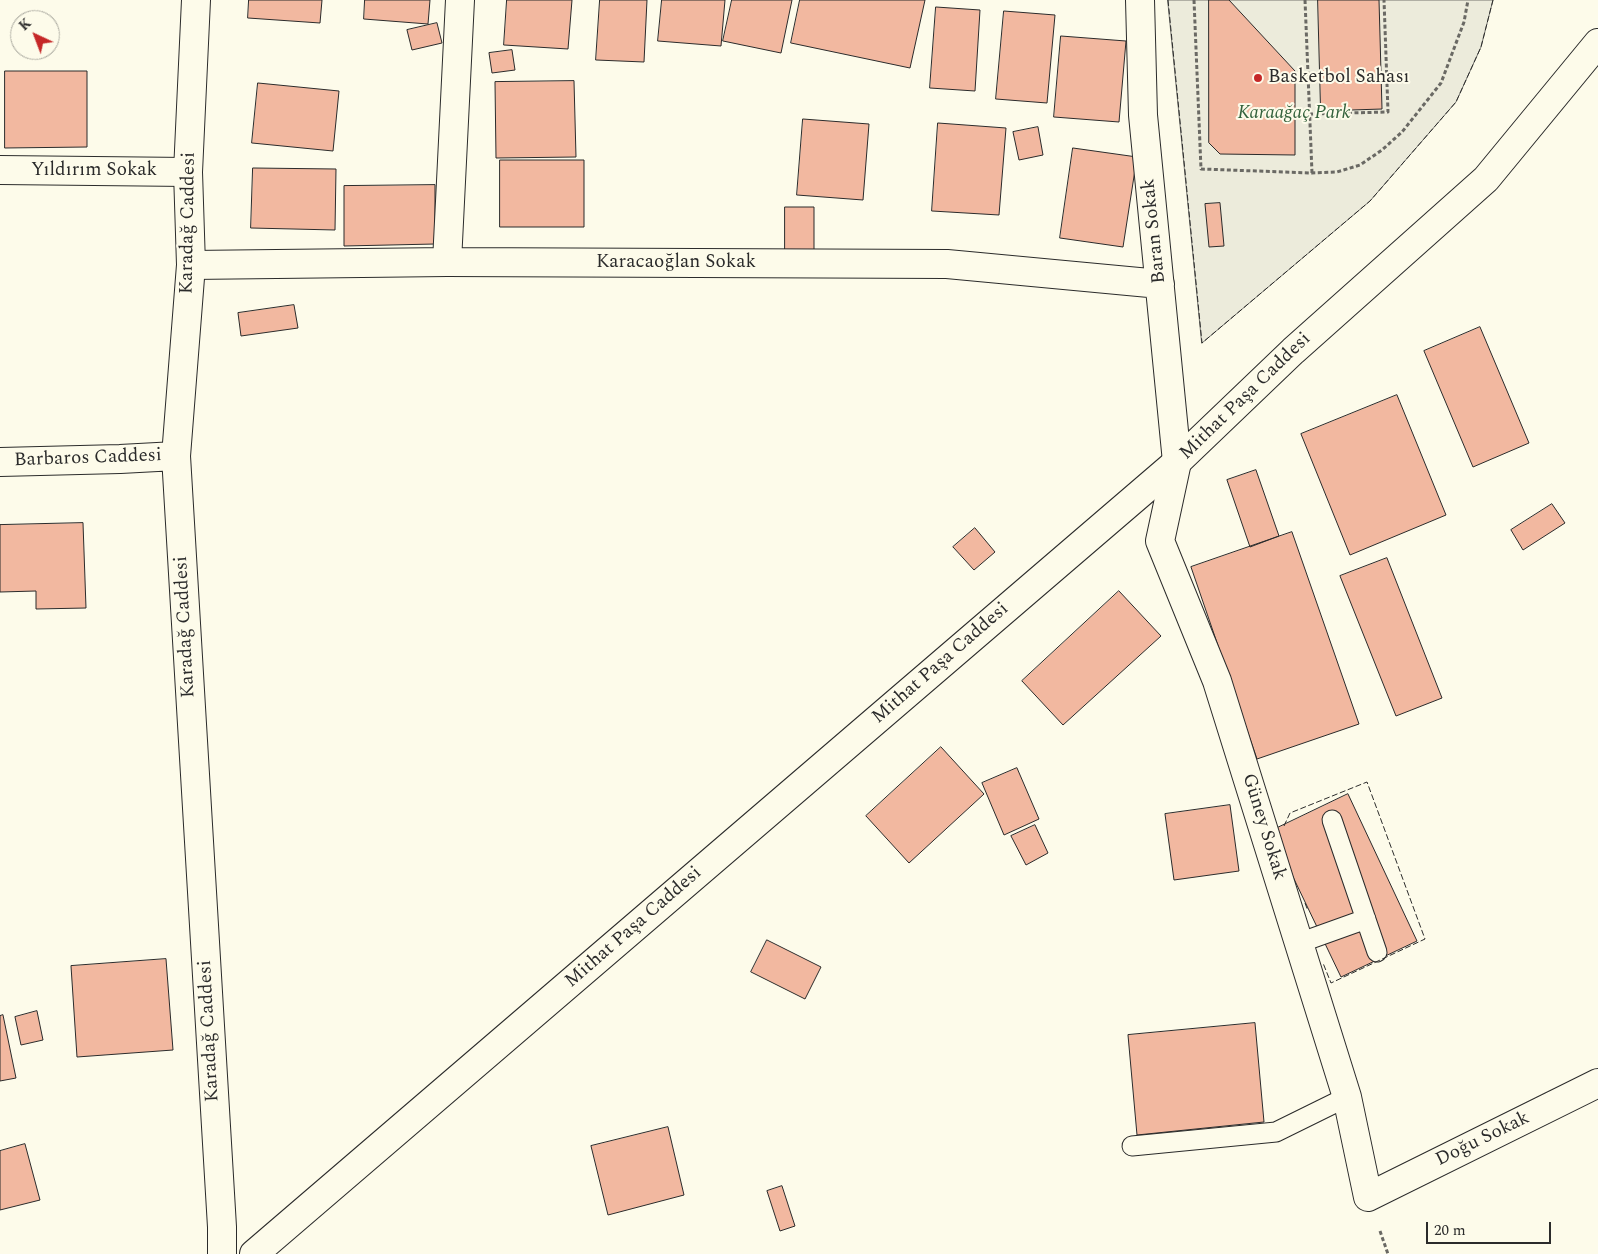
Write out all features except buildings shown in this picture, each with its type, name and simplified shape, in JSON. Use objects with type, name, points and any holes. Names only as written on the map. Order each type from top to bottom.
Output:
[{"type":"street","name":"Karadağ Caddesi","points":[[196,0],[188,172],[191,265],[176,456],[222,1227],[222,1254]]},
{"type":"street","points":[[447,262],[460,0]]},
{"type":"street","name":"Baran Sokak","points":[[1140,0],[1143,115],[1177,462]]},
{"type":"street","name":"Mithat Paşa Caddesi","points":[[254,1254],[1177,462],[1293,351],[1486,179],[1598,43]]},
{"type":"street","name":"Yıldırım Sokak","points":[[0,170],[188,172]]},
{"type":"street","name":"Karacaoğlan Sokak","points":[[191,265],[447,262],[947,264],[1160,284]]},
{"type":"street","name":"Barbaros Caddesi","points":[[0,462],[176,456]]},
{"type":"street","name":"Güney Sokak","points":[[1177,462],[1160,541],[1218,681],[1347,1097],[1368,1197]]},
{"type":"street","name":"Doğu Sokak","points":[[1368,1197],[1598,1083]]},
{"type":"lane","points":[[1332,820],[1377,952]]},
{"type":"lane","points":[[1299,943],[1366,919]]},
{"type":"lane","points":[[1132,1146],[1276,1132],[1347,1097]]},
{"type":"path","points":[[1194,0],[1201,169],[1312,174],[1337,172],[1360,166],[1402,132],[1441,83],[1464,22],[1468,0]]},
{"type":"path","points":[[1305,0],[1312,174]]},
{"type":"path","points":[[1310,114],[1388,112],[1384,0]]},
{"type":"green space","name":"Karaağaç Park","points":[[1168,0],[1493,0],[1481,47],[1456,102],[1370,201],[1202,343]]},
{"type":"fence","points":[[1168,0],[1202,343],[1370,201],[1456,102],[1481,47],[1493,0]]},
{"type":"fence","points":[[1284,826],[1290,813],[1367,782],[1425,939],[1331,983],[1323,963]]},
{"type":"fence","points":[[1305,903],[1308,911]]},
{"type":"place","name":"Basketbol Sahası","points":[[1258,78]]}]
